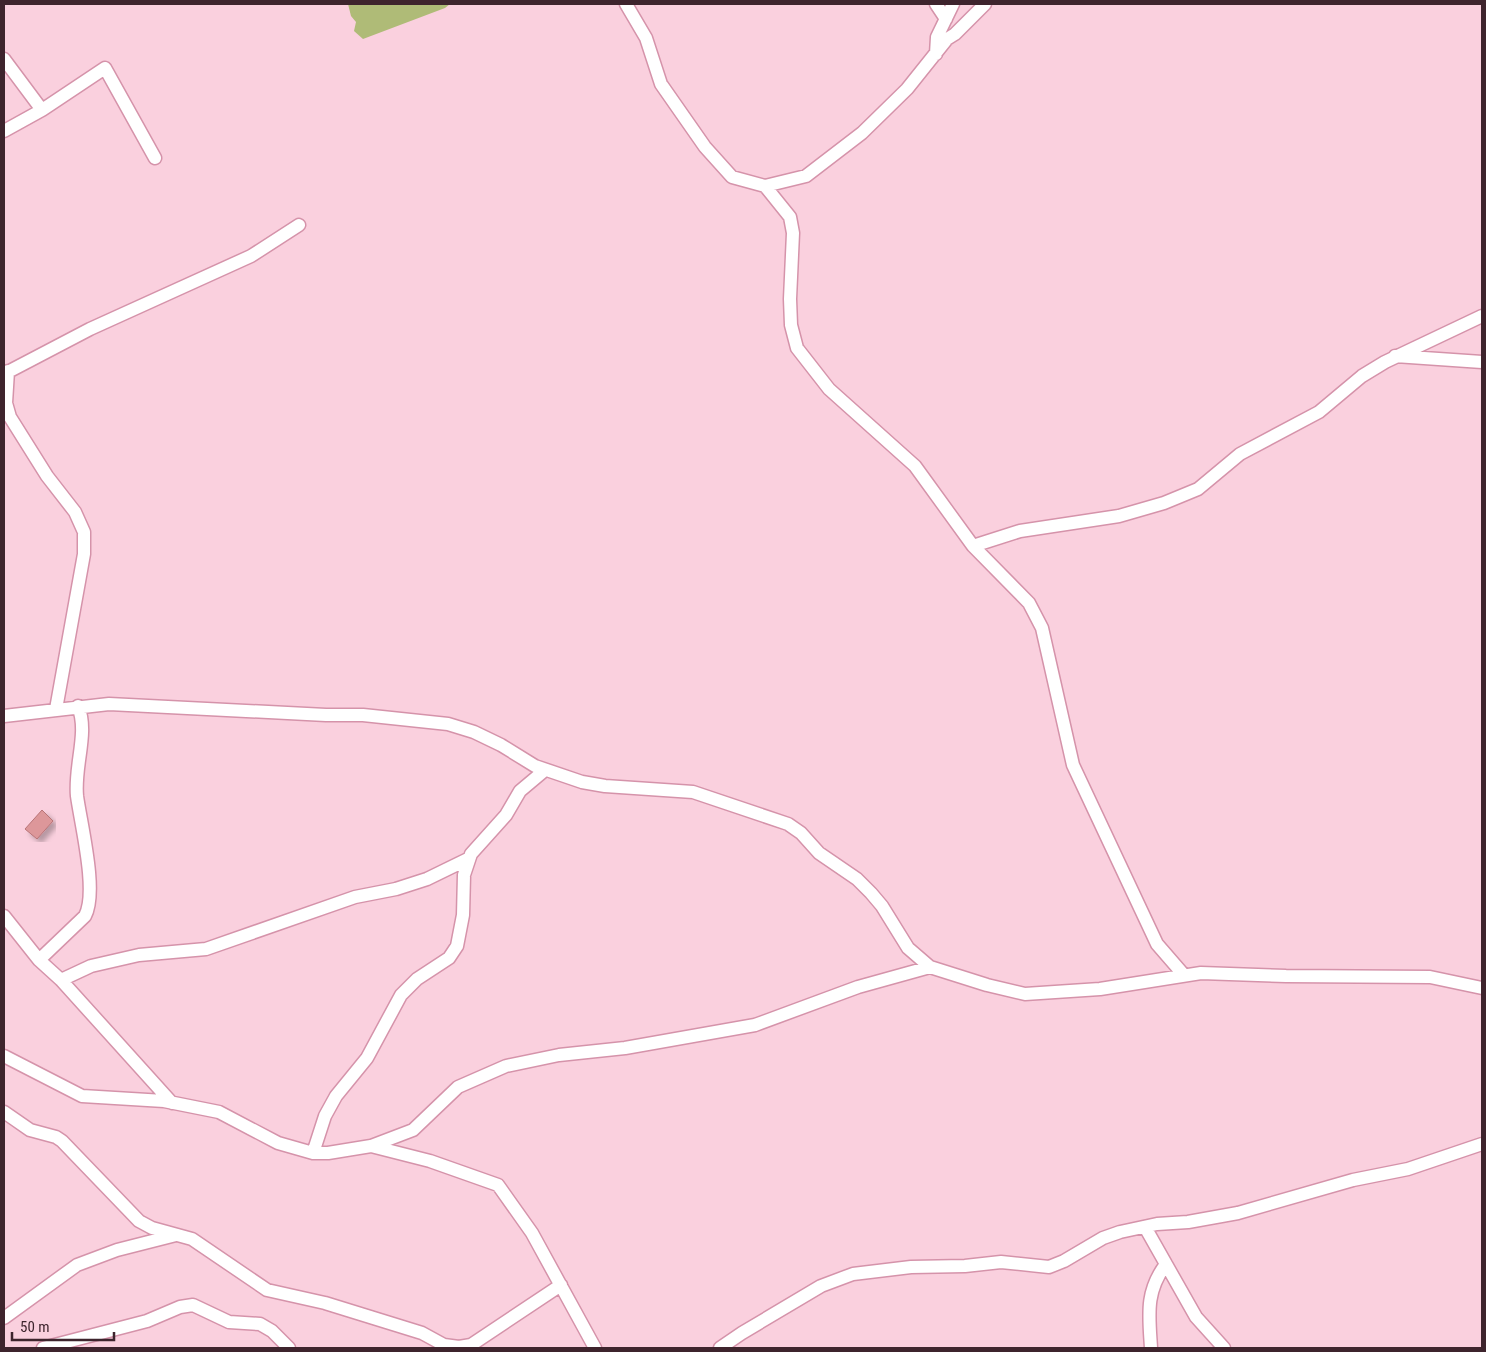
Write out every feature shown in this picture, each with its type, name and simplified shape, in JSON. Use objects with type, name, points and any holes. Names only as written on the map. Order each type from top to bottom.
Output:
[{"type":"street","points":[[626,4],[646,38],[662,84],[705,147],[732,177],[765,186],[806,176],[862,133],[907,89],[947,39],[955,34],[985,4]]},
{"type":"street","points":[[936,4],[946,19]]},
{"type":"street","points":[[936,54],[937,37],[953,4]]},
{"type":"street","points":[[4,59],[42,110]]},
{"type":"street","points":[[4,130],[42,110],[106,68],[155,158]]},
{"type":"street","points":[[765,186],[790,217],[793,233],[790,299],[791,325],[797,348],[829,390],[915,466],[973,546],[1029,603],[1036,614],[1051,666],[1073,765],[1157,944],[1183,974]]},
{"type":"street","points":[[56,710],[84,554],[84,532],[76,512],[46,476],[10,417],[6,404],[6,373],[90,329],[251,256],[299,225]]},
{"type":"street","points":[[973,546],[1020,531],[1119,516],[1164,503],[1198,489],[1240,454],[1319,412],[1362,376],[1395,356],[1482,316]]},
{"type":"street","points":[[1395,356],[1482,362]]},
{"type":"street","points":[[4,716],[78,706],[109,704],[400,718],[448,724],[474,732],[545,770],[582,782],[606,786],[693,792],[788,824],[801,833],[819,853],[857,879],[871,893],[886,912],[908,948],[930,967],[987,985],[1025,994],[1100,989],[1183,974],[1430,977],[1482,988]]},
{"type":"street","points":[[39,960],[85,916],[90,908],[89,881],[76,784],[83,718],[78,706]]},
{"type":"street","points":[[61,980],[91,966],[139,955],[206,949],[354,897],[396,889],[428,879],[468,859],[506,815],[520,792],[545,770]]},
{"type":"street","points":[[314,1153],[325,1116],[336,1096],[367,1058],[401,995],[417,979],[449,958],[456,946],[462,924],[464,875],[468,859]]},
{"type":"street","points":[[4,916],[39,960],[61,980],[172,1103]]},
{"type":"street","points":[[4,1056],[82,1096],[172,1103],[219,1112],[278,1143],[314,1153],[371,1146],[413,1130],[458,1087],[506,1066],[559,1055],[625,1048],[755,1025],[858,987],[930,967]]},
{"type":"street","points":[[6,1117],[30,1130],[56,1137],[62,1141],[138,1221],[152,1228],[192,1239],[267,1290],[325,1303],[422,1333],[444,1345],[459,1347],[471,1345],[560,1285]]},
{"type":"street","points":[[720,1348],[821,1286],[853,1274],[911,1267],[965,1266],[1001,1262],[1049,1267],[1064,1261],[1103,1238],[1145,1227],[1238,1212],[1352,1180],[1408,1170],[1482,1144]]},
{"type":"street","points":[[371,1146],[430,1161],[498,1185],[532,1233],[595,1348]]},
{"type":"street","points":[[1145,1227],[1196,1317],[1224,1348]]},
{"type":"street","points":[[4,1318],[77,1265],[116,1250],[178,1234]]},
{"type":"street","points":[[1151,1348],[1150,1291],[1156,1276],[1166,1264]]},
{"type":"street","points":[[43,1348],[147,1321],[180,1307],[193,1305],[229,1322],[260,1324],[272,1331],[289,1348]]},
{"type":"shaded area","points":[[348,4],[450,4],[445,8],[363,39],[354,31],[356,22],[351,16]]},
{"type":"building","points":[[42,810],[53,821],[37,839],[25,829]]}]
